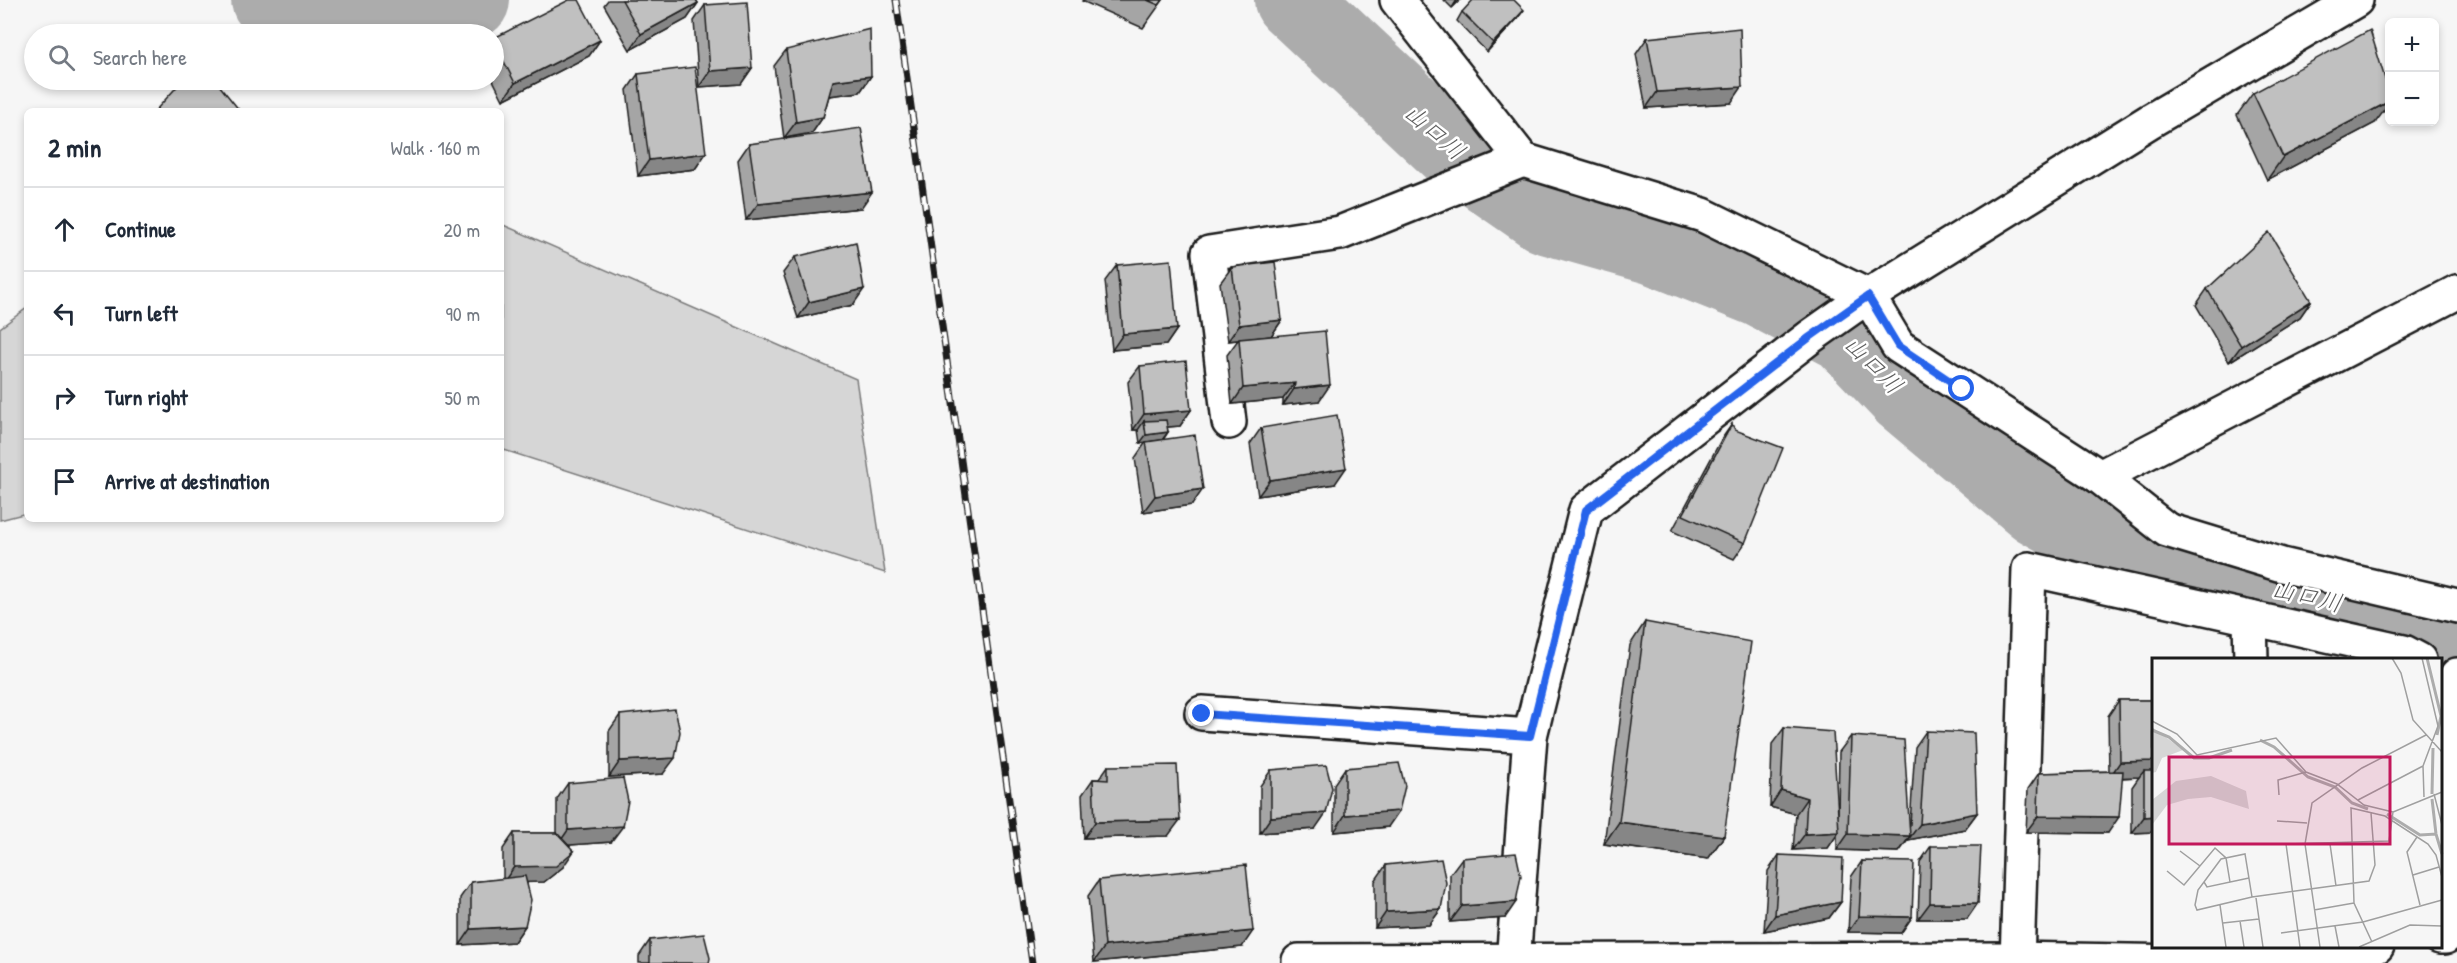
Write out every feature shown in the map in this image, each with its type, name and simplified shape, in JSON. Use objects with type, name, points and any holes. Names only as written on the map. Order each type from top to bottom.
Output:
[{"type":"street","points":[[1397,0],[1522,160],[1703,215],[1868,296],[1898,346],[2100,477],[2167,530],[2282,565],[2457,606]]},
{"type":"street","points":[[1513,962],[1530,736],[1586,510],[1810,337],[1868,296],[2140,127],[2356,0]]},
{"type":"street","points":[[1229,422],[1209,253],[1340,233],[1522,160]]},
{"type":"street","points":[[2100,477],[2457,292]]},
{"type":"street","points":[[2017,961],[2029,569],[2404,652],[2415,658]]},
{"type":"street","points":[[2250,618],[2251,658]]},
{"type":"street","points":[[2442,937],[2445,937],[2452,677]]},
{"type":"street","points":[[1202,714],[1530,736]]},
{"type":"street","points":[[2259,948],[2260,963],[2363,948]]},
{"type":"street","points":[[1299,963],[1299,961],[2247,963]]},
{"type":"shaded area","points":[[504,225],[856,379],[885,573],[504,450]]},
{"type":"shaded area","points":[[24,310],[24,514],[0,520],[0,328]]},
{"type":"building","points":[[569,0],[579,0],[600,40],[515,83],[504,62],[504,33]]},
{"type":"building","points":[[622,0],[696,0],[698,3],[641,34]]},
{"type":"building","points":[[1147,0],[1163,0],[1159,5]]},
{"type":"building","points":[[1473,0],[1514,0],[1524,10],[1493,43],[1462,12]]},
{"type":"building","points":[[747,2],[752,68],[710,71],[705,5]]},
{"type":"building","points":[[1740,28],[1742,87],[1657,92],[1647,38]]},
{"type":"building","points":[[870,29],[871,76],[833,81],[823,117],[796,122],[786,50]]},
{"type":"building","points":[[2370,30],[2385,79],[2385,104],[2283,157],[2253,93]]},
{"type":"building","points":[[695,67],[706,153],[649,160],[638,74]]},
{"type":"building","points":[[174,90],[223,90],[238,108],[158,108]]},
{"type":"building","points":[[861,128],[872,192],[758,204],[749,144]]},
{"type":"building","points":[[2269,232],[2311,301],[2241,346],[2207,289]]},
{"type":"building","points":[[856,242],[864,289],[809,302],[795,257]]},
{"type":"building","points":[[1171,260],[1177,329],[1123,334],[1117,265]]},
{"type":"building","points":[[1275,262],[1282,320],[1239,325],[1232,267]]},
{"type":"building","points":[[1325,331],[1330,385],[1294,389],[1295,383],[1243,388],[1239,339]]},
{"type":"building","points":[[1186,361],[1191,410],[1144,414],[1140,366]]},
{"type":"building","points":[[1337,415],[1346,468],[1270,480],[1261,428]]},
{"type":"building","points":[[1166,420],[1168,432],[1146,435],[1144,421]]},
{"type":"building","points":[[1732,424],[1735,430],[1783,448],[1745,543],[1683,515]]},
{"type":"building","points":[[1195,435],[1203,489],[1155,496],[1146,442]]},
{"type":"building","points":[[1645,622],[1751,642],[1724,836],[1619,822]]},
{"type":"building","points":[[2119,700],[2152,700],[2152,761],[2120,762]]},
{"type":"building","points":[[675,709],[680,732],[675,758],[620,761],[620,715]]},
{"type":"building","points":[[1784,728],[1833,732],[1839,832],[1805,834],[1807,798],[1781,790]]},
{"type":"building","points":[[1926,731],[1974,733],[1977,813],[1920,824]]},
{"type":"building","points":[[1851,736],[1904,740],[1910,836],[1848,834]]},
{"type":"building","points":[[1399,763],[1405,786],[1399,811],[1345,815],[1345,768]]},
{"type":"building","points":[[1177,765],[1180,820],[1095,822],[1093,779],[1108,780],[1108,766]]},
{"type":"building","points":[[1326,765],[1332,788],[1326,813],[1271,817],[1271,770]]},
{"type":"building","points":[[2123,771],[2119,817],[2038,816],[2039,773]]},
{"type":"building","points":[[2144,771],[2152,771],[2152,816],[2144,817]]},
{"type":"building","points":[[623,778],[628,801],[623,826],[568,830],[568,783]]},
{"type":"building","points":[[514,833],[557,833],[574,851],[556,866],[514,867]]},
{"type":"building","points":[[1931,846],[1981,846],[1978,903],[1930,903]]},
{"type":"building","points":[[1516,853],[1521,876],[1516,902],[1462,906],[1462,858]]},
{"type":"building","points":[[1779,855],[1843,858],[1841,902],[1775,915]]},
{"type":"building","points":[[1441,859],[1446,883],[1441,909],[1386,912],[1386,865]]},
{"type":"building","points":[[1862,861],[1914,862],[1912,917],[1859,916]]},
{"type":"building","points":[[1246,865],[1253,931],[1105,946],[1099,880]]},
{"type":"building","points":[[525,876],[531,900],[525,926],[471,929],[471,882]]},
{"type":"building","points":[[704,934],[710,958],[709,963],[650,963],[650,940]]},
{"type":"waterway","name":"山口川","points":[[270,0],[278,4],[359,21],[439,13],[471,0]]},
{"type":"waterway","name":"山口川","points":[[1293,0],[1455,152],[1546,215],[1655,246],[1760,288],[1846,333],[1906,396],[2037,506],[2116,551],[2322,600],[2389,613],[2457,643]]},
{"type":"railway","points":[[896,0],[1032,963]]},
{"type":"route","points":[[1202,714],[1530,736],[1586,510],[1810,337],[1868,296],[1898,346],[1962,389]]}]
